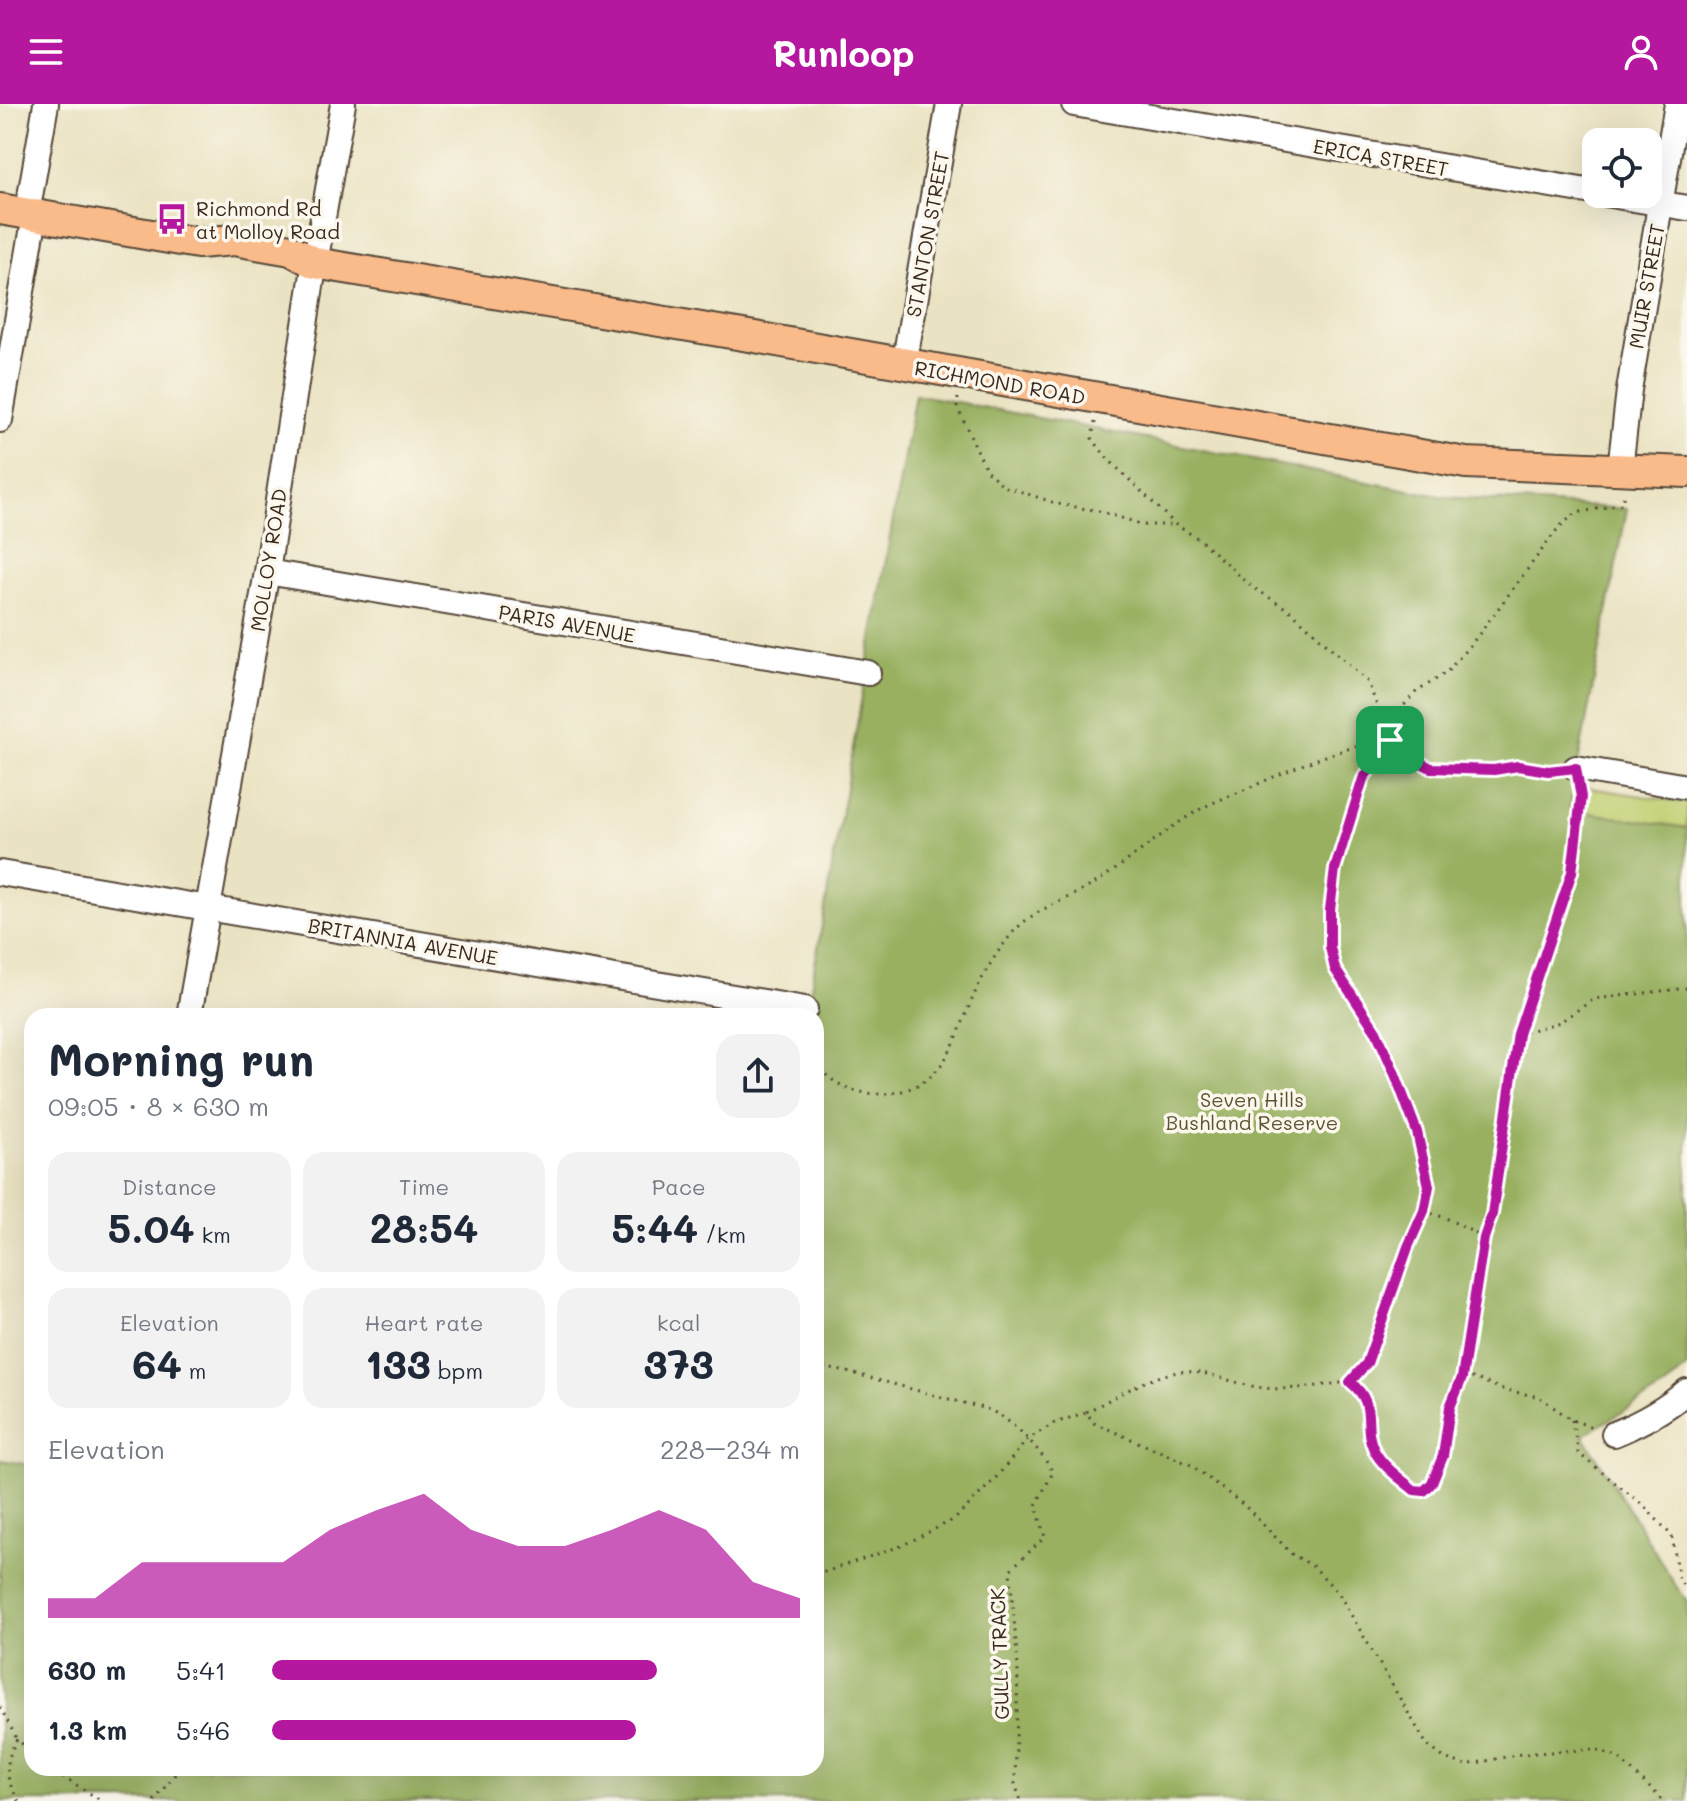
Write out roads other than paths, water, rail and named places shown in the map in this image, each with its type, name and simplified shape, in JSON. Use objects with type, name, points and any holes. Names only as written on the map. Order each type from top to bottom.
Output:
[{"type":"main road","name":"RICHMOND ROAD","points":[[21,213],[198,243],[230,257],[260,263],[289,267],[315,263],[1466,463],[1687,472]]},
{"type":"street","points":[[0,420],[21,213],[46,104]]},
{"type":"street","name":"MOLLOY ROAD","points":[[190,1008],[267,572],[343,104]]},
{"type":"street","name":"STANTON STREET","points":[[904,365],[949,104]]},
{"type":"street","name":"ERICA STREET","points":[[1074,104],[1582,192]]},
{"type":"street","name":"MUIR STREET","points":[[1662,194],[1677,104]]},
{"type":"street","name":"ERICA STREET","points":[[1662,206],[1687,208]]},
{"type":"street","name":"MUIR STREET","points":[[1620,469],[1629,390],[1660,208]]},
{"type":"street","name":"PARIS AVENUE","points":[[267,572],[868,673]]},
{"type":"street","points":[[1576,768],[1687,787]]},
{"type":"street","name":"BRITANNIA AVENUE","points":[[0,873],[799,1008]]},
{"type":"street","points":[[1614,1434],[1643,1422],[1687,1391]]},
{"type":"place","name":"Richmond Rd at Molloy Road","points":[[172,219]]},
{"type":"park label","name":"Seven Hills Bushland Reserve","points":[[1252,1110]]}]
